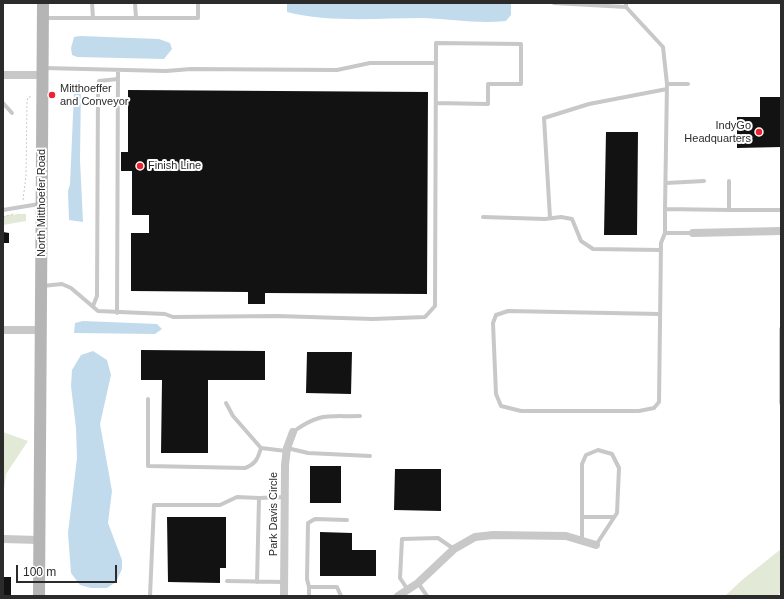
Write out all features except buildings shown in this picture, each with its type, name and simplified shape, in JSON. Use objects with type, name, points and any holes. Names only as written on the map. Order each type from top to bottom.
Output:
[{"type":"main road","name":"North Mitthoefer Road","points":[[39,540],[43,3]]},
{"type":"main road","points":[[39,540],[39,596]]},
{"type":"street","points":[[3,75],[43,72]]},
{"type":"street","points":[[693,233],[781,231]]},
{"type":"street","points":[[3,330],[41,330]]},
{"type":"street","name":"Park Davis Circle","points":[[284,596],[287,450],[292,432]]},
{"type":"street","points":[[398,596],[418,583],[454,549],[475,537],[493,535],[566,536],[596,545]]},
{"type":"street","points":[[3,539],[39,540]]},
{"type":"lane","points":[[92,3],[93,18]]},
{"type":"lane","points":[[135,3],[136,18]]},
{"type":"lane","points":[[43,18],[198,18],[198,3]]},
{"type":"lane","points":[[554,3],[626,5],[663,47],[667,84],[666,183],[665,233],[661,243],[659,402],[654,408],[640,411],[521,411],[501,406],[496,394],[493,323],[496,315],[508,312],[660,314]]},
{"type":"lane","points":[[41,286],[62,284],[71,288],[98,311],[117,313],[165,314],[173,317],[425,317],[435,306],[436,43],[521,44],[521,84],[488,84],[488,104],[436,103]]},
{"type":"lane","points":[[43,72],[118,70],[166,71],[191,69],[337,70],[370,63],[436,63]]},
{"type":"lane","points":[[117,313],[118,70]]},
{"type":"lane","points":[[93,306],[97,296],[98,85],[99,81],[118,79]]},
{"type":"lane","points":[[667,84],[688,84]]},
{"type":"lane","points":[[550,218],[544,118],[589,104],[667,89]]},
{"type":"lane","points":[[3,103],[12,113]]},
{"type":"lane","points":[[666,183],[704,181]]},
{"type":"lane","points":[[729,181],[729,210]]},
{"type":"lane","points":[[3,210],[42,203]]},
{"type":"lane","points":[[665,209],[781,210]]},
{"type":"lane","points":[[483,217],[561,217],[572,220],[581,241],[593,249],[661,250]]},
{"type":"lane","points":[[665,233],[693,233]]},
{"type":"lane","points":[[781,329],[781,403]]},
{"type":"lane","points":[[148,399],[148,466],[245,468],[257,460],[261,448]]},
{"type":"lane","points":[[226,403],[233,416],[261,448],[308,453],[370,456]]},
{"type":"lane","points":[[292,432],[308,421],[319,417],[360,416]]},
{"type":"lane","points":[[582,540],[582,464],[586,455],[598,450],[612,454],[619,468],[617,513],[596,545]]},
{"type":"lane","points":[[150,596],[154,504],[220,505],[237,498],[285,497]]},
{"type":"lane","points":[[257,582],[258,498]]},
{"type":"lane","points":[[582,517],[614,518]]},
{"type":"lane","points":[[309,596],[307,578],[308,523],[315,519],[346,520]]},
{"type":"lane","points":[[408,590],[400,578],[402,539],[438,538],[454,549]]},
{"type":"lane","points":[[227,581],[284,582]]},
{"type":"lane","points":[[418,583],[427,596]]},
{"type":"lane","points":[[309,587],[337,588],[341,596]]},
{"type":"path","points":[[23,202],[26,176],[27,102],[28,97],[37,98]]},
{"type":"path","points":[[3,217],[16,214]]},
{"type":"green space","points":[[26,214],[26,221],[3,225],[3,216]]},
{"type":"green space","points":[[3,432],[28,441],[6,474],[3,497]]},
{"type":"green space","points":[[781,549],[781,592],[777,596],[725,596],[742,580]]},
{"type":"water","points":[[287,3],[511,3],[511,15],[506,21],[496,22],[424,18],[337,19],[320,18],[287,12]]},
{"type":"water","points":[[74,37],[159,39],[170,43],[172,49],[164,59],[77,57],[72,55],[71,48]]},
{"type":"water","points":[[79,80],[81,85],[80,160],[83,222],[69,220],[68,191],[70,184],[74,92]]},
{"type":"water","points":[[83,321],[157,324],[162,329],[155,334],[74,333],[75,323]]},
{"type":"water","points":[[93,351],[107,360],[111,375],[100,424],[112,491],[108,523],[122,560],[122,569],[116,582],[107,588],[91,588],[80,585],[71,573],[68,533],[77,458],[76,428],[71,386],[72,370],[81,355]]},
{"type":"place","name":"Mitthoeffer and Conveyor","points":[[52,95]]},
{"type":"place","name":"IndyGo Headquarters","points":[[759,132]]},
{"type":"place","name":"Finish Line","points":[[140,166]]}]
